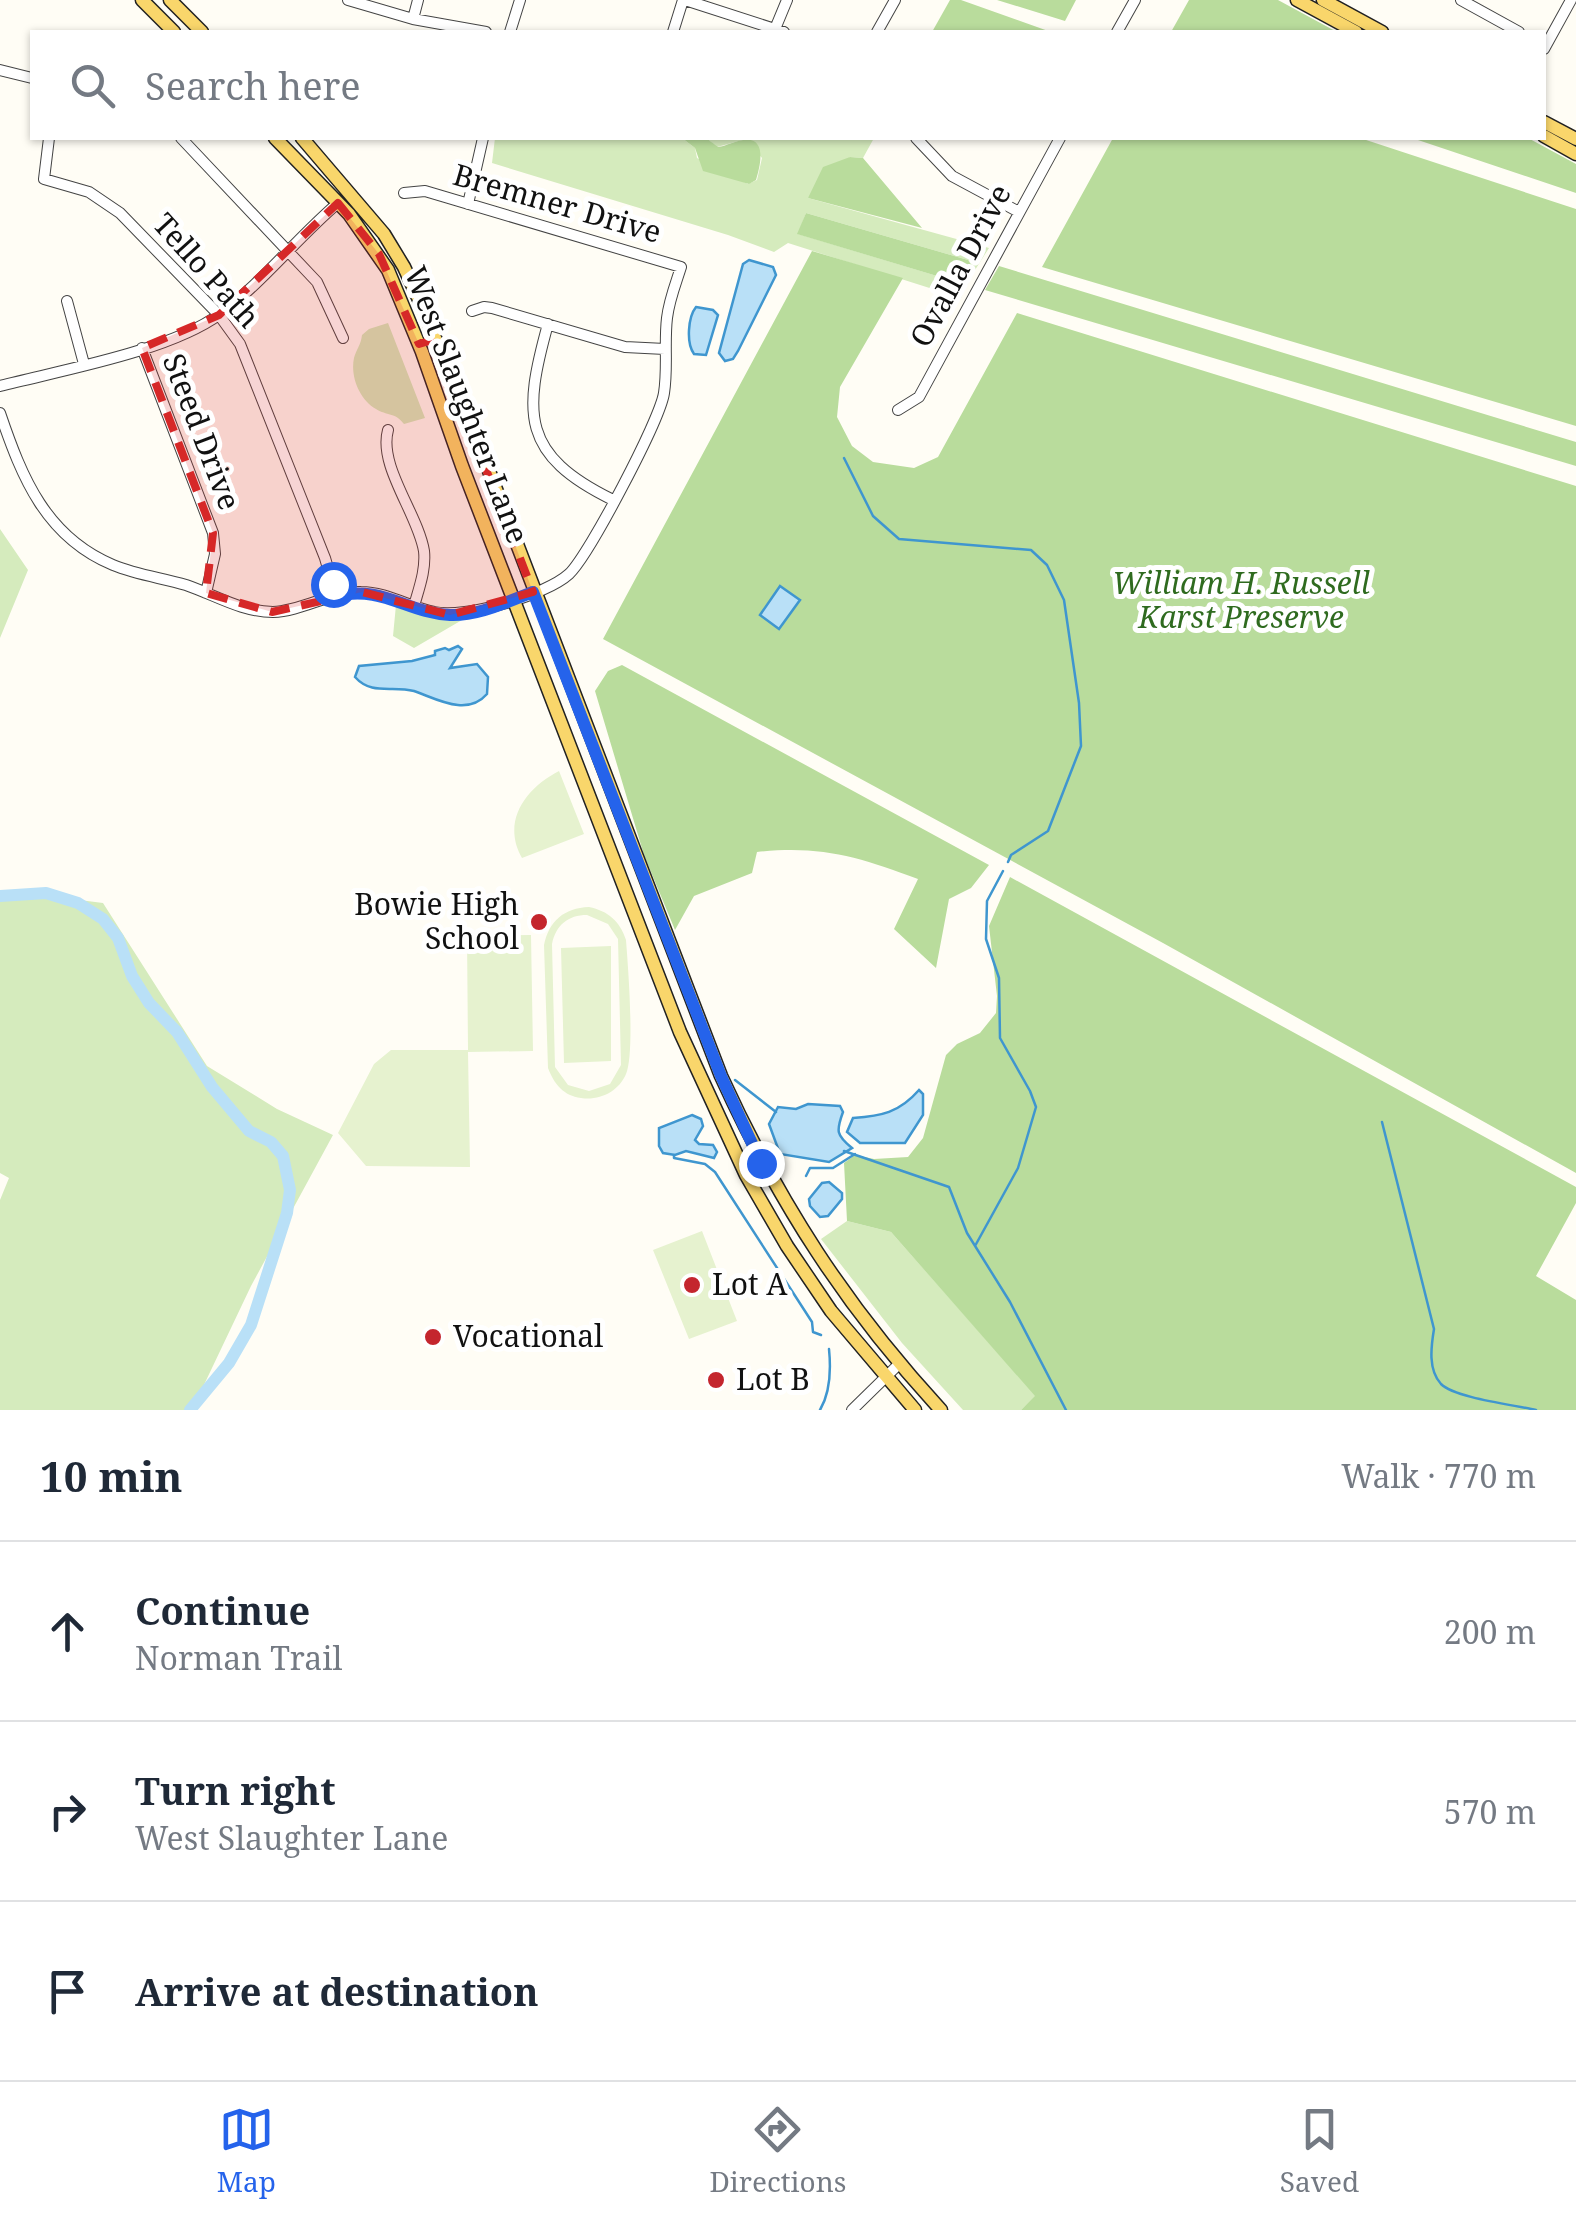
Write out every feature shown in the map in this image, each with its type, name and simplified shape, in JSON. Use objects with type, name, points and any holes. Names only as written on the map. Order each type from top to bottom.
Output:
[{"type":"main road","points":[[142,0],[172,30]]},
{"type":"main road","points":[[170,0],[200,30]]},
{"type":"main road","points":[[1297,0],[1352,30]]},
{"type":"main road","points":[[1322,0],[1378,30]]},
{"type":"main road","points":[[1546,123],[1576,140]]},
{"type":"main road","points":[[1546,137],[1576,154]]},
{"type":"main road","name":"West Slaughter Lane","points":[[277,140],[338,202],[379,254],[419,344],[703,1084],[746,1175],[831,1311],[915,1410]]},
{"type":"main road","name":"West Slaughter Lane","points":[[304,140],[384,234],[404,267],[484,458],[721,1076],[761,1163],[821,1259],[899,1364],[941,1410]]},
{"type":"main road","points":[[419,344],[436,339]]},
{"type":"main road","points":[[703,1084],[721,1076]]},
{"type":"street","points":[[348,0],[413,19],[475,30]]},
{"type":"street","points":[[413,19],[418,0]]},
{"type":"street","points":[[511,30],[520,0]]},
{"type":"street","points":[[674,30],[684,0],[780,30],[786,0]]},
{"type":"street","points":[[879,30],[895,0]]},
{"type":"street","points":[[1118,30],[1134,0]]},
{"type":"street","points":[[1462,0],[1515,30]]},
{"type":"street","points":[[1546,44],[1571,0]]},
{"type":"street","points":[[0,70],[30,78]]},
{"type":"street","name":"Tello Path","points":[[49,140],[44,179],[75,186],[109,204],[219,315],[250,366],[325,558],[336,596]]},
{"type":"street","points":[[183,140],[322,288],[342,338]]},
{"type":"street","points":[[468,204],[483,140]]},
{"type":"street","points":[[918,140],[952,176],[1019,212]]},
{"type":"street","name":"Ovalla Drive","points":[[898,410],[919,397],[1059,140]]},
{"type":"street","name":"Bremner Drive","points":[[0,414],[29,490],[62,533],[88,553],[111,564],[249,609],[272,612],[362,592],[440,614],[466,614],[557,582],[574,569],[662,406],[668,314],[681,266],[425,191],[404,192]]},
{"type":"street","points":[[0,386],[176,338],[219,315],[338,202]]},
{"type":"street","points":[[67,302],[84,364]]},
{"type":"street","points":[[472,312],[492,308],[625,347],[666,349]]},
{"type":"street","points":[[548,324],[532,388],[536,430],[548,453],[566,473],[613,500]]},
{"type":"street","name":"Steed Drive","points":[[142,348],[213,533],[214,554],[206,592]]},
{"type":"street","points":[[388,430],[387,454],[423,548],[423,574],[414,606]]},
{"type":"street","points":[[852,1410],[899,1364]]},
{"type":"highlighted area","points":[[338,203],[379,254],[419,344],[436,339],[533,592],[450,615],[362,592],[272,612],[206,593],[213,533],[142,348],[219,315]]},
{"type":"green space","points":[[950,0],[961,0],[1045,30],[933,30]]},
{"type":"green space","points":[[997,0],[1076,0],[1065,21]]},
{"type":"green space","points":[[1189,0],[1278,0],[1333,30],[1172,30]]},
{"type":"green space","points":[[495,140],[685,140],[695,148],[697,158],[748,184],[757,180],[762,158],[747,140],[873,140],[863,158],[850,157],[808,198],[989,248],[975,270],[968,260],[806,213],[798,234],[967,285],[961,298],[788,243],[774,252],[492,163]]},
{"type":"green space","points":[[685,140],[709,140],[718,147],[751,140],[760,154],[756,180],[749,184],[703,171],[695,148]]},
{"type":"green space","points":[[708,140],[742,140],[717,147]]},
{"type":"green space","points":[[1112,140],[1366,140],[1576,209],[1576,426],[1042,267]]},
{"type":"green space","points":[[1418,140],[1532,140],[1576,164],[1576,193]]},
{"type":"green space","points":[[850,157],[863,158],[922,228],[808,198],[823,167]]},
{"type":"green space","points":[[806,213],[968,260],[975,270],[967,285],[797,234]]},
{"type":"green space","name":"William H. Russell Karst Preserve","points":[[812,251],[903,278],[840,387],[837,417],[852,446],[873,462],[914,468],[938,457],[1017,313],[1576,486],[1576,1173],[603,639]]},
{"type":"green space","points":[[999,266],[1576,442],[1576,466],[985,290]]},
{"type":"green space","points":[[388,323],[425,418],[404,424],[365,400],[353,373],[362,335]]},
{"type":"green space","points":[[0,529],[28,570],[0,638]]},
{"type":"green space","points":[[396,605],[434,618],[462,620],[414,648],[393,636]]},
{"type":"green space","points":[[622,665],[989,865],[971,888],[949,899],[936,968],[894,929],[918,879],[858,859],[821,852],[757,852],[752,873],[694,896],[675,930],[644,855],[595,691],[608,671]]},
{"type":"green space","points":[[559,771],[584,834],[522,858],[514,831],[520,807],[536,787]]},
{"type":"green space","points":[[1010,877],[1576,1187],[1576,1203],[1536,1276],[1576,1300],[1576,1410],[1021,1410],[1035,1396],[891,1232],[847,1221],[844,1163],[855,1155],[874,1159],[908,1157],[923,1138],[946,1055],[957,1044],[980,1033],[996,1013],[989,926]]},
{"type":"green space","points":[[40,895],[103,903],[207,1066],[277,1109],[333,1135],[251,1286],[192,1410],[0,1410],[0,1200],[9,1178],[0,1173],[0,899]]},
{"type":"green space","points":[[589,907],[617,922],[626,940],[630,1048],[623,1080],[614,1090],[588,1099],[565,1092],[548,1068],[544,945],[559,917]],"holes":[[[587,915],[608,924],[618,939],[621,1065],[610,1084],[589,1091],[568,1085],[555,1067],[552,944],[560,926],[574,917]]]},
{"type":"green space","points":[[531,935],[533,1051],[468,1052],[470,1167],[366,1166],[338,1133],[374,1064],[391,1050],[468,1050],[467,936]]},
{"type":"green space","points":[[611,946],[611,1061],[564,1063],[561,948]]},
{"type":"green space","points":[[847,1221],[891,1232],[1036,1396],[1021,1410],[963,1410],[902,1343],[821,1239]]},
{"type":"green space","name":"Lot A","points":[[702,1231],[737,1321],[689,1339],[653,1250]]},
{"type":"water","points":[[749,260],[773,267],[776,275],[738,351],[733,359],[725,361],[719,353],[743,264]]},
{"type":"water","points":[[696,307],[718,315],[706,355],[694,354],[690,343],[690,323]]},
{"type":"water","points":[[780,586],[800,600],[779,629],[760,615]]},
{"type":"water","points":[[458,646],[462,649],[450,668],[477,664],[488,677],[487,694],[470,704],[452,704],[406,689],[375,688],[355,677],[359,666],[412,661]]},
{"type":"water","points":[[919,1090],[923,1094],[923,1115],[905,1143],[860,1143],[847,1132],[853,1118],[889,1112]]},
{"type":"water","points":[[808,1104],[840,1106],[843,1112],[839,1132],[852,1148],[829,1162],[780,1154],[769,1124],[778,1107],[796,1109]]},
{"type":"water","points":[[692,1115],[701,1119],[703,1126],[695,1140],[713,1145],[717,1152],[714,1158],[686,1151],[675,1155],[663,1153],[659,1146],[659,1128]]},
{"type":"water","points":[[829,1182],[842,1193],[842,1199],[828,1216],[820,1217],[809,1199],[822,1183]]},
{"type":"waterway","points":[[844,458],[873,516],[899,539],[1031,550],[1047,565],[1064,600],[1081,746],[1048,831],[1011,855],[1008,862]]},
{"type":"waterway","points":[[975,1246],[1018,1168],[1036,1107],[1000,1038],[999,978],[986,939],[987,901],[1003,871]]},
{"type":"waterway","points":[[0,896],[46,893],[78,903],[103,919],[118,938],[132,976],[149,1003],[177,1032],[212,1087],[249,1131],[271,1142],[283,1156],[290,1190],[287,1213],[251,1325],[229,1363],[190,1410]]},
{"type":"waterway","points":[[735,1080],[776,1112]]},
{"type":"waterway","points":[[1382,1122],[1434,1329],[1431,1358],[1437,1378],[1459,1393],[1536,1410]]},
{"type":"waterway","points":[[844,1151],[949,1187],[967,1233],[1010,1302],[1066,1410]]},
{"type":"waterway","points":[[806,1176],[810,1168],[833,1168],[855,1154]]},
{"type":"waterway","points":[[674,1155],[705,1164],[715,1172],[812,1322],[813,1332],[821,1335]]},
{"type":"waterway","points":[[820,1410],[829,1381],[829,1349]]},
{"type":"place","name":"Bowie High School","points":[[539,922]]},
{"type":"place","name":"Lot A","points":[[692,1285]]},
{"type":"place","name":"Vocational","points":[[433,1337]]},
{"type":"place","name":"Lot B","points":[[716,1380]]},
{"type":"route","points":[[333,584],[336,596],[352,592],[378,594],[450,615],[478,612],[533,592],[721,1076],[761,1163]]}]
